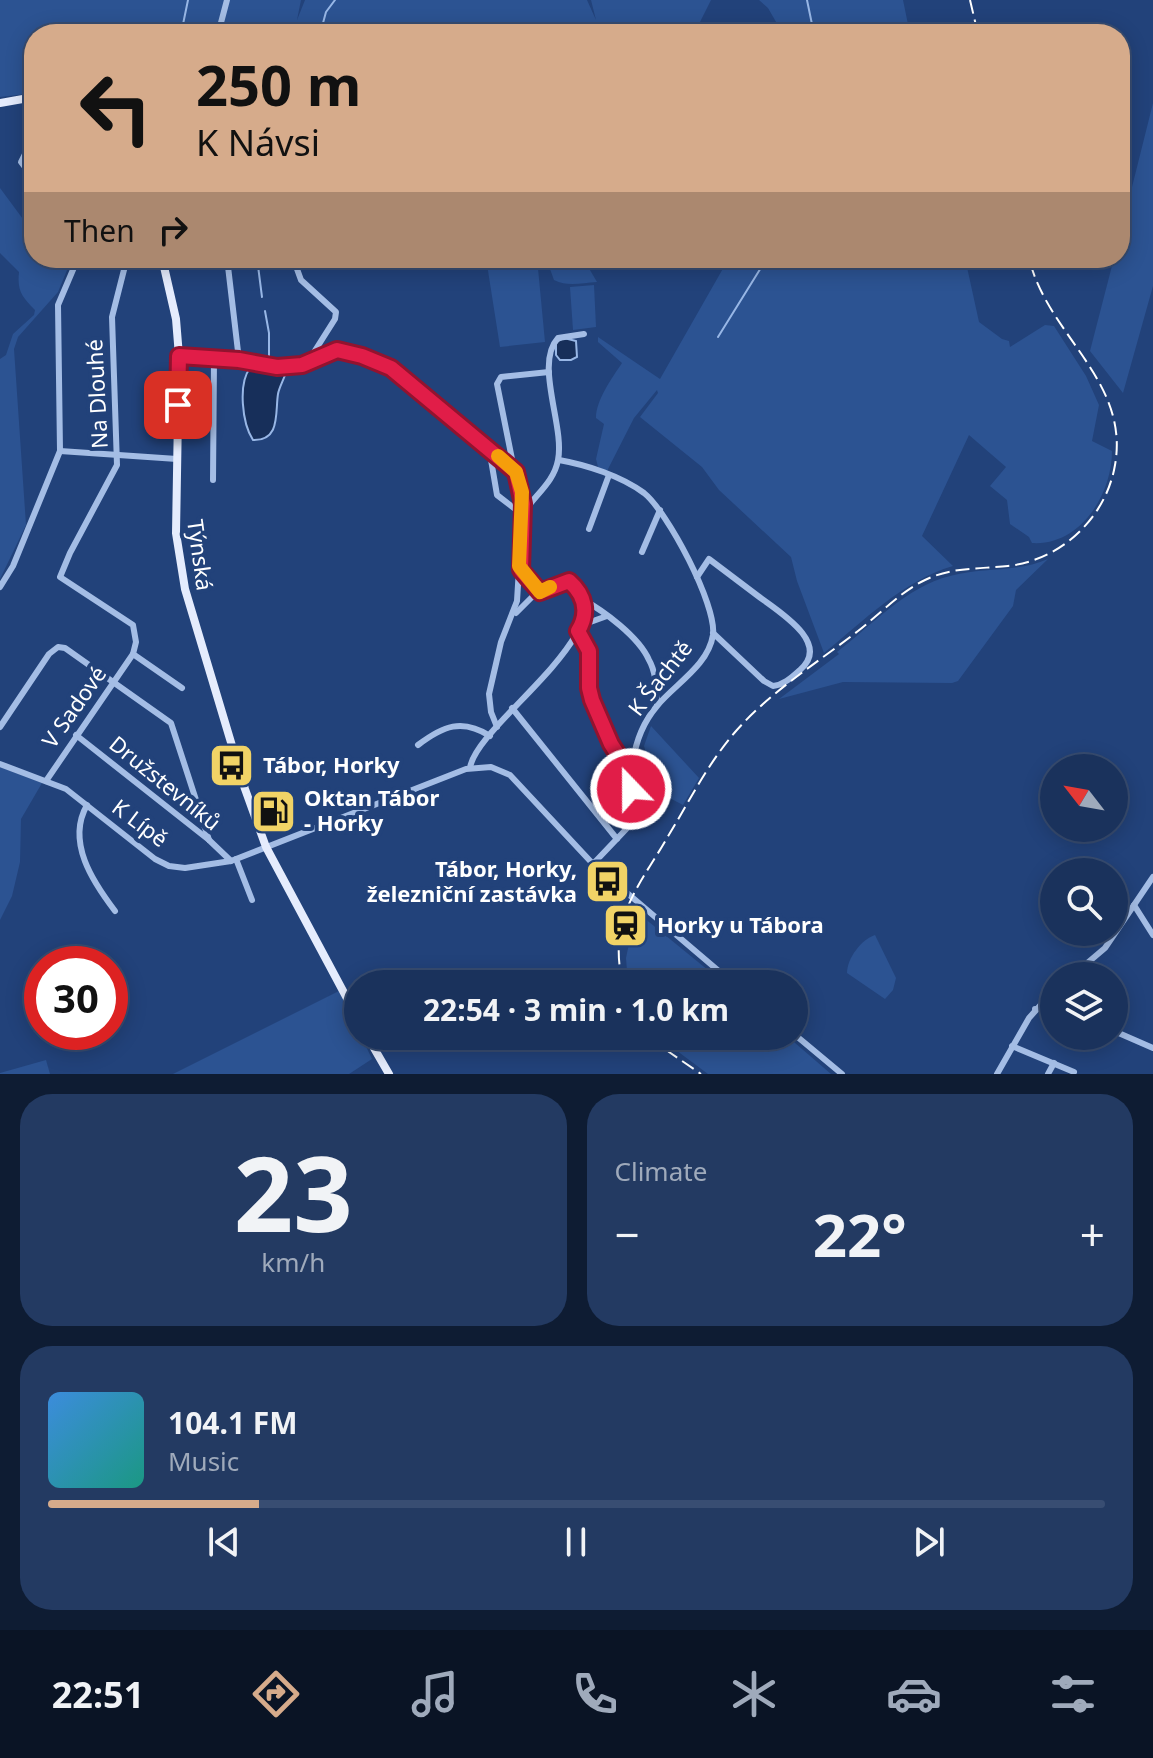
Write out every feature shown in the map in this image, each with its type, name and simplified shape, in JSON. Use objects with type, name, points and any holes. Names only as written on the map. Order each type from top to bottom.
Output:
[{"type":"main road","points":[[0,103],[24,99]]},
{"type":"main road","name":"Týnská","points":[[164,268],[176,319],[179,356],[176,533],[183,581],[245,789],[266,847],[344,993]]},
{"type":"main road","points":[[375,1050],[389,1074]]},
{"type":"street","points":[[221,24],[227,0]]},
{"type":"street","points":[[0,587],[13,566],[60,451],[58,305],[74,268]]},
{"type":"street","name":"Na Dlouhé","points":[[124,268],[112,317],[117,465],[60,577],[133,625],[136,642],[133,654]]},
{"type":"street","points":[[228,268],[239,360]]},
{"type":"street","points":[[297,268],[301,280],[336,312],[335,319],[307,363]]},
{"type":"street","points":[[523,515],[541,494],[559,460],[549,372],[550,353],[556,339],[584,334]]},
{"type":"street","points":[[179,356],[239,360],[277,367],[307,363],[326,352],[337,350],[386,365],[514,469]]},
{"type":"street","points":[[213,480],[214,359]]},
{"type":"street","points":[[497,727],[489,694],[501,642],[517,601],[523,502],[497,384],[501,377],[549,372]]},
{"type":"street","points":[[489,448],[495,491],[502,501],[523,515]]},
{"type":"street","points":[[60,451],[177,459]]},
{"type":"street","name":"K Šachtě","points":[[559,460],[609,475],[643,493],[660,510],[697,577],[713,633],[701,661],[657,706],[639,736],[631,775],[632,823],[593,864]]},
{"type":"street","points":[[589,529],[609,475]]},
{"type":"street","points":[[502,501],[523,502]]},
{"type":"street","points":[[642,552],[660,510]]},
{"type":"street","points":[[697,577],[709,559],[787,616],[801,631],[809,648],[808,660],[782,684],[773,686],[713,633]]},
{"type":"street","points":[[519,566],[540,592]]},
{"type":"street","points":[[512,617],[540,592],[569,581],[582,599],[607,616],[648,657],[657,706]]},
{"type":"street","points":[[582,599],[585,610],[580,628],[555,665],[512,708],[473,757],[470,768],[491,767],[510,775],[593,864],[718,970]]},
{"type":"street","points":[[580,628],[607,616]]},
{"type":"street","points":[[580,628],[589,651],[590,691],[596,709],[619,758],[631,775]]},
{"type":"street","points":[[0,727],[49,654],[58,647],[70,651],[171,723],[209,840]]},
{"type":"street","points":[[133,654],[182,688]]},
{"type":"street","name":"V Sadové","points":[[46,781],[133,654]]},
{"type":"street","points":[[512,708],[617,839]]},
{"type":"street","points":[[418,745],[433,733],[454,726],[476,727],[490,736]]},
{"type":"street","name":"Družstevníků","points":[[76,735],[233,860]]},
{"type":"street","name":"K Lípě","points":[[0,764],[61,786],[166,865],[193,868],[233,860],[470,768]]},
{"type":"street","points":[[87,805],[80,826],[86,866],[95,886],[115,911]]},
{"type":"street","points":[[233,860],[252,900]]},
{"type":"street","points":[[1090,962],[1102,952],[1153,877]]},
{"type":"street","points":[[1134,905],[1152,931]]},
{"type":"street","points":[[997,1074],[1040,1004]]},
{"type":"street","points":[[1035,1009],[1040,1009]]},
{"type":"street","points":[[1128,1037],[1153,1048]]},
{"type":"street","points":[[808,1046],[842,1074]]},
{"type":"street","points":[[1012,1046],[1074,1072]]},
{"type":"street","points":[[1048,1074],[1054,1063]]},
{"type":"shaded area","points":[[0,0],[301,0],[297,20],[305,0],[587,0],[596,20],[591,0],[711,0],[699,24],[24,24],[24,94],[0,97]]},
{"type":"shaded area","points":[[759,0],[903,0],[908,24],[777,24]]},
{"type":"shaded area","points":[[1153,103],[1153,286],[1123,393],[1090,351],[1111,268],[1130,268],[1130,195]]},
{"type":"shaded area","points":[[0,188],[24,220],[24,268],[68,268],[58,292],[18,337],[14,349],[26,525],[0,579],[0,359],[6,355],[13,334],[34,315],[35,310],[21,293],[19,272],[0,253]]},
{"type":"shaded area","points":[[488,268],[538,268],[545,342],[500,347]]},
{"type":"shaded area","points":[[550,268],[589,268],[597,282],[570,284],[554,280]]},
{"type":"shaded area","points":[[723,268],[967,268],[979,322],[1009,341],[1010,347],[1045,325],[1054,326],[1086,376],[1099,405],[1092,441],[1112,451],[1111,468],[1099,500],[1078,527],[1049,542],[1032,543],[1029,537],[1010,524],[1007,500],[990,486],[1006,467],[969,435],[922,536],[953,566],[900,592],[824,653],[791,557],[719,490],[702,467],[640,417],[658,393],[657,390],[634,418],[607,471],[598,467],[596,459],[604,424],[596,418],[597,411],[605,389],[622,363],[598,342],[598,337],[660,379]]},
{"type":"shaded area","points":[[594,285],[596,327],[573,330],[570,287]]},
{"type":"shaded area","points":[[564,338],[576,341],[577,357],[571,360],[560,360],[556,355],[556,342]]},
{"type":"shaded area","points":[[250,368],[283,372],[285,375],[272,431],[262,439],[253,440],[246,424],[243,404],[244,384]]},
{"type":"shaded area","points":[[1048,559],[1016,590],[1013,606],[958,681],[843,682],[779,699],[839,654],[837,652],[890,608],[934,581]]},
{"type":"shaded area","points":[[651,726],[699,778],[683,805],[633,779],[635,762],[642,760],[646,753],[644,746]]},
{"type":"shaded area","points":[[0,767],[42,783],[21,819],[20,862],[12,896],[0,920]]},
{"type":"shaded area","points":[[638,913],[708,970],[627,970],[626,958]]},
{"type":"shaded area","points":[[875,935],[896,978],[893,990],[885,999],[847,973],[856,950]]},
{"type":"shaded area","points":[[339,991],[344,1001],[344,1050],[368,1050],[372,1059],[349,1074],[173,1074]]},
{"type":"shaded area","points":[[676,1050],[803,1050],[831,1074],[708,1074]]},
{"type":"shaded area","points":[[46,1060],[50,1074],[0,1074],[0,1073]]},
{"type":"waterway","points":[[183,24],[188,0]]},
{"type":"waterway","points":[[323,24],[326,12],[335,0]]},
{"type":"waterway","points":[[807,0],[812,24]]},
{"type":"waterway","points":[[258,268],[262,297]]},
{"type":"waterway","points":[[718,337],[761,268]]},
{"type":"waterway","points":[[265,311],[269,361]]},
{"type":"railway","points":[[970,0],[976,24]]},
{"type":"railway","points":[[620,970],[619,939],[630,901],[708,769],[749,717],[916,585],[945,573],[1008,566],[1046,555],[1078,533],[1102,502],[1115,465],[1116,435],[1110,408],[1099,382],[1038,286],[1032,268]]},
{"type":"railway","points":[[667,1050],[701,1074]]},
{"type":"slow traffic","points":[[498,456],[516,472],[522,492],[519,566],[540,592],[550,587]]},
{"type":"place","name":"Tábor, Horky","points":[[232,765]]},
{"type":"place","name":"Oktan Tábor - Horky","points":[[273,811]]},
{"type":"place","name":"Tábor, Horky, železniční zastávka","points":[[608,882]]},
{"type":"place","name":"Horky u Tábora","points":[[626,925]]},
{"type":"route","points":[[178,405],[179,356],[239,360],[277,367],[302,365],[326,352],[343,350],[391,368],[481,440],[518,475],[523,504],[521,570],[540,592],[569,581],[582,599],[585,614],[578,631],[589,651],[590,691],[611,744],[631,775],[631,789]]}]
